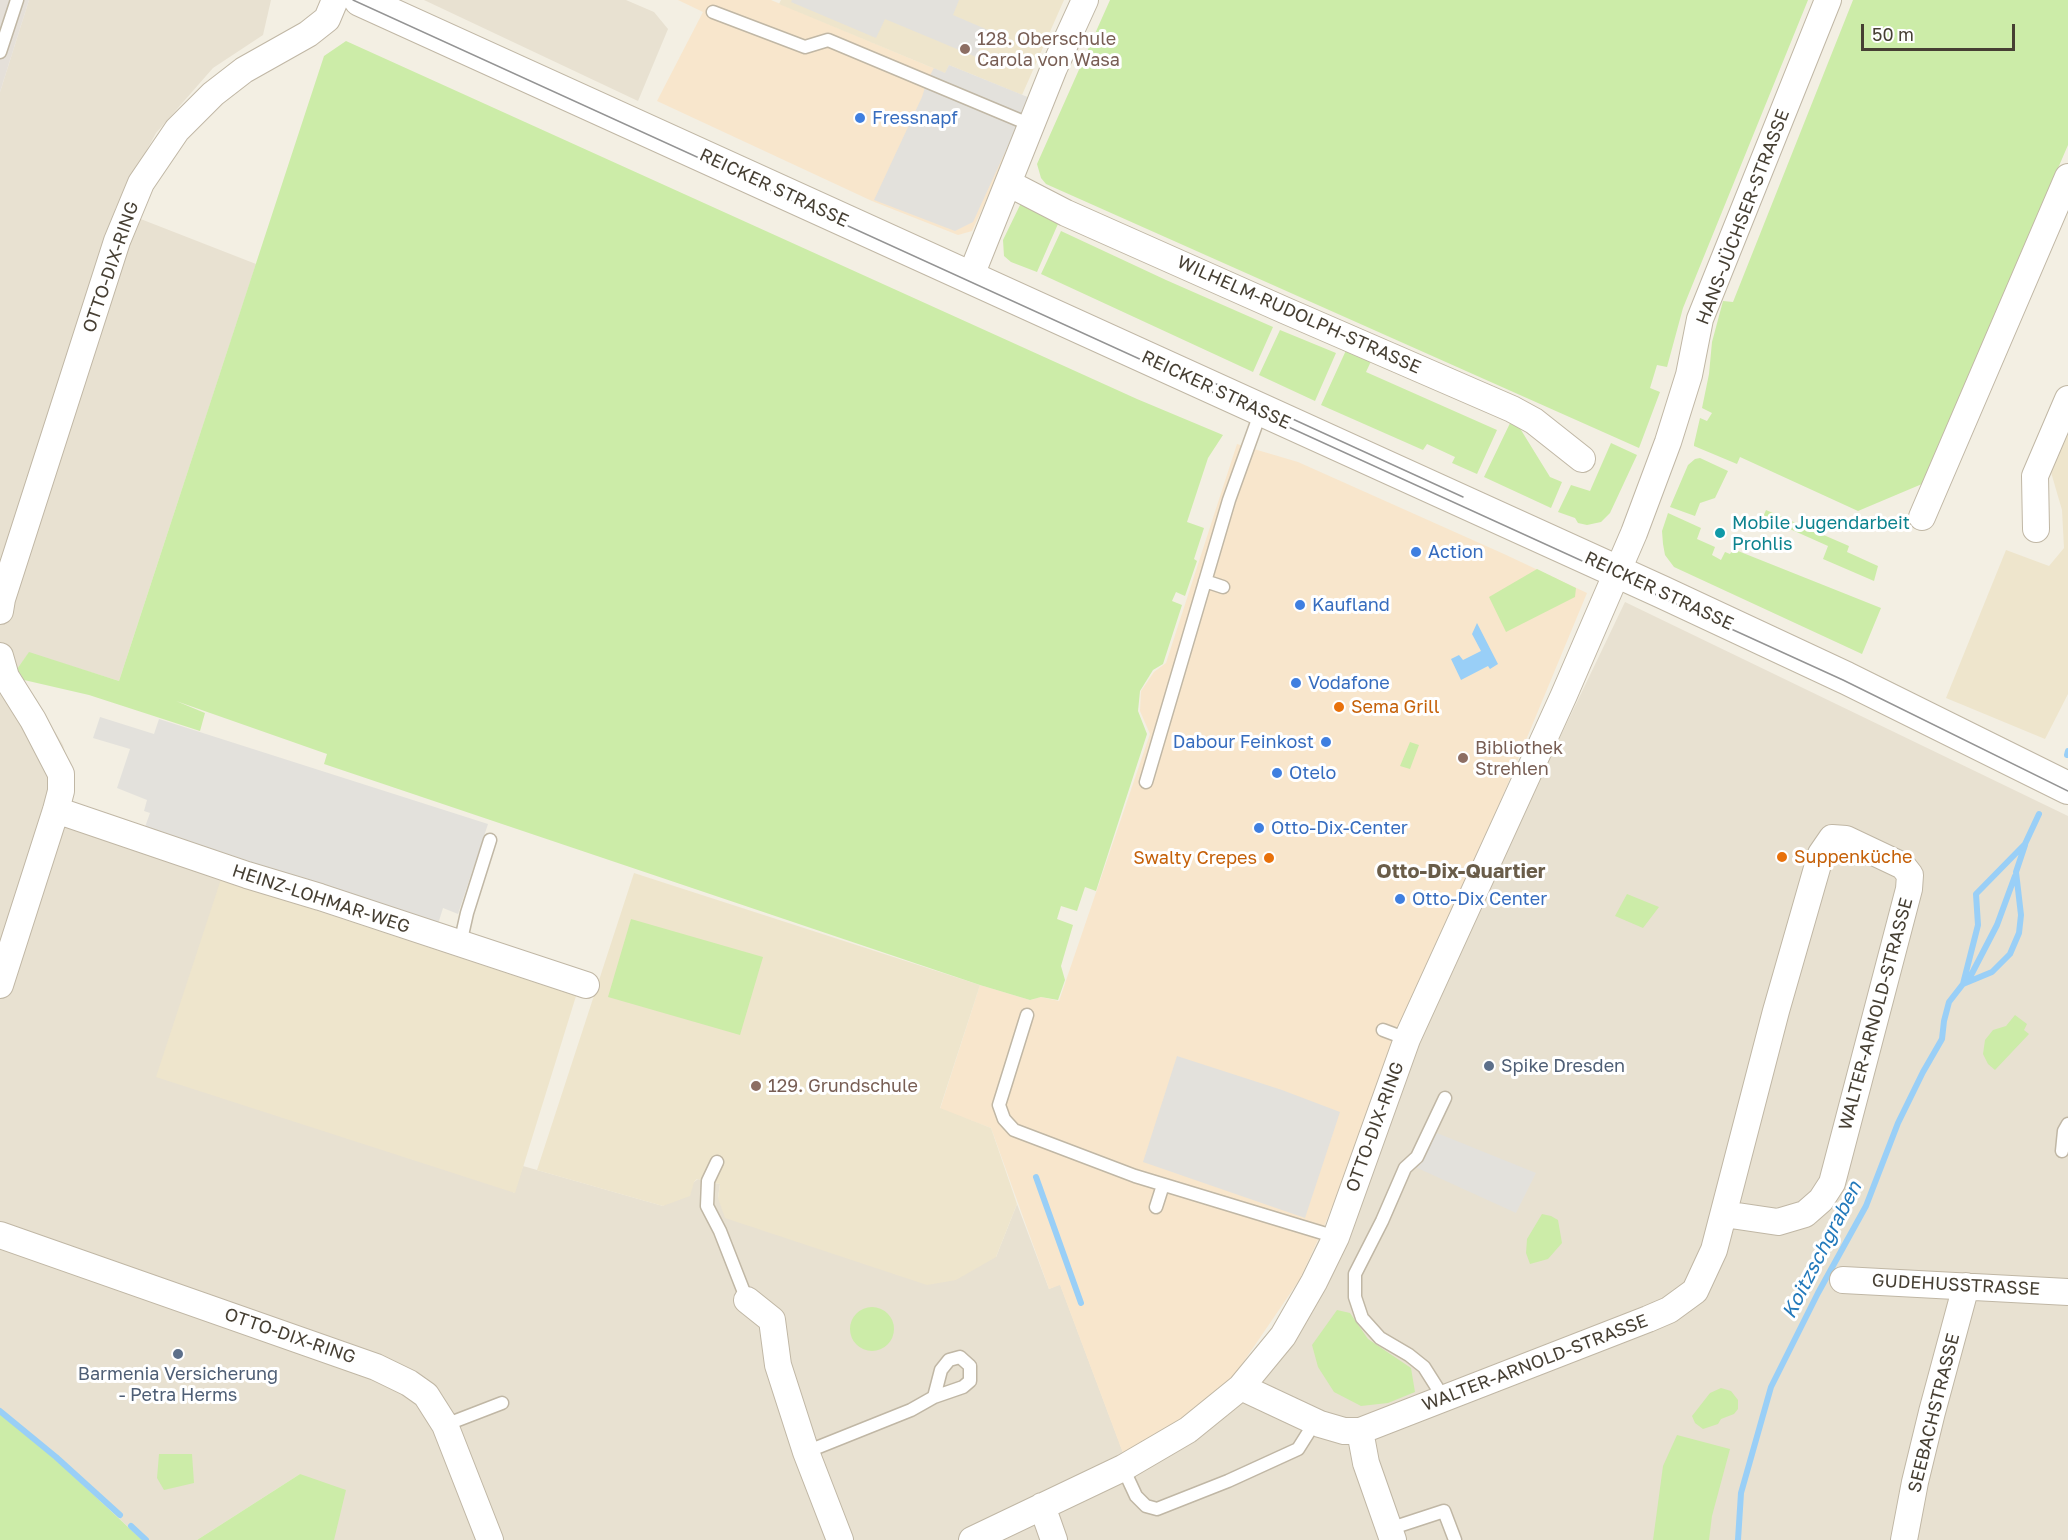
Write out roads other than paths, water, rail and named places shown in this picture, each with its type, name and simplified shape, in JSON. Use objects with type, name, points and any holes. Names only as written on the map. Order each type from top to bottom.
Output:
[{"type":"street","name":"OTTO-DIX-RING","points":[[0,611],[117,241],[141,183],[177,130],[213,94],[244,70],[308,34],[327,19],[335,0]]},
{"type":"street","name":"REICKER STRASSE","points":[[360,0],[1618,572],[1846,678],[2068,788]]},
{"type":"street","points":[[970,278],[1054,68],[1085,0]]},
{"type":"street","name":"HANS-JÜCHSER-STRASSE","points":[[1618,572],[1668,442],[1689,375],[1700,320],[1828,0]]},
{"type":"street","points":[[1922,517],[2068,177]]},
{"type":"street","name":"WILHELM-RUDOLPH-STRASSE","points":[[1008,183],[1066,213],[1512,409],[1534,421],[1582,459]]},
{"type":"street","points":[[2036,529],[2035,476],[2068,399]]},
{"type":"street","name":"OTTO-DIX-RING","points":[[972,1540],[1123,1468],[1188,1430],[1240,1387],[1283,1336],[1314,1282],[1336,1237],[1407,1039],[1618,572]]},
{"type":"street","points":[[0,656],[6,677],[33,720],[61,774],[61,791],[56,810],[0,985]]},
{"type":"street","name":"HEINZ-LOHMAR-WEG","points":[[56,810],[586,985]]},
{"type":"street","name":"WALTER-ARNOLD-STRASSE","points":[[1360,1431],[1669,1310],[1695,1292],[1714,1250],[1776,1011],[1821,854],[1832,838],[1846,839],[1903,866],[1910,875],[1909,889],[1832,1183],[1821,1200],[1806,1214],[1778,1222],[1724,1214]]},
{"type":"street","name":"OTTO-DIX-RING","points":[[0,1235],[376,1366],[409,1383],[426,1395],[445,1425],[490,1540]]},
{"type":"street","name":"GUDEHUSSTRASSE","points":[[1843,1280],[2068,1292]]},
{"type":"street","name":"SEEBACHSTRASSE","points":[[1904,1540],[1932,1412],[1966,1286]]},
{"type":"street","points":[[747,1300],[772,1320],[776,1359],[806,1452],[840,1540]]},
{"type":"street","points":[[1240,1387],[1315,1422],[1344,1431],[1360,1431],[1366,1463],[1391,1534]]},
{"type":"street","points":[[1042,1506],[1054,1540]]},
{"type":"lane","points":[[0,52],[17,0]]},
{"type":"lane","points":[[713,12],[805,47],[828,40],[1031,125]]},
{"type":"lane","points":[[1146,782],[1229,500],[1261,410]]},
{"type":"lane","points":[[1205,581],[1223,587]]},
{"type":"lane","points":[[460,944],[467,913],[490,840]]},
{"type":"lane","points":[[1027,1015],[999,1105],[1004,1119],[1014,1130],[1163,1185],[1336,1237]]},
{"type":"lane","points":[[1383,1030],[1407,1039]]},
{"type":"lane","points":[[1443,1398],[1424,1367],[1380,1338],[1362,1318],[1354,1298],[1355,1274],[1383,1221],[1404,1168],[1417,1157],[1445,1098]]},
{"type":"lane","points":[[2062,1151],[2064,1131],[2068,1124]]},
{"type":"lane","points":[[717,1162],[708,1182],[707,1206],[720,1231],[747,1300]]},
{"type":"lane","points":[[1156,1207],[1163,1185]]},
{"type":"lane","points":[[806,1452],[911,1410],[934,1397]]},
{"type":"lane","points":[[445,1425],[502,1403]]},
{"type":"lane","points":[[1123,1468],[1137,1496],[1146,1506],[1157,1509],[1228,1481],[1298,1449],[1315,1422]]},
{"type":"lane","points":[[1391,1534],[1444,1511],[1455,1540]]},
{"type":"water","points":[[1477,623],[1498,664],[1490,669],[1488,666],[1461,680],[1451,659],[1459,655],[1463,660],[1481,651],[1472,634]]},
{"type":"waterway","name":"Koitzschgraben","points":[[2067,755],[2068,751]]},
{"type":"waterway","name":"Koitzschgraben","points":[[1738,1540],[1741,1493],[1771,1387],[1818,1293],[1866,1206],[1898,1123],[1942,1039],[1949,1002],[1963,984],[1978,925],[1976,894],[2025,844],[2039,814]]},
{"type":"waterway","name":"Koitzschgraben","points":[[1963,984],[1992,972],[2010,954],[2019,933],[2021,915],[2016,872],[2025,845]]},
{"type":"waterway","name":"Koitzschgraben","points":[[1968,981],[1997,925],[2015,876]]},
{"type":"waterway","points":[[1036,1177],[1081,1303]]},
{"type":"waterway","points":[[0,1411],[56,1457],[120,1515]]},
{"type":"waterway","points":[[131,1526],[146,1540]]},
{"type":"tram line","points":[[353,0],[1843,680],[2068,791]]},
{"type":"tram line","points":[[1190,372],[1463,497]]},
{"type":"place","name":"128. Oberschule Carola von Wasa","points":[[965,49]]},
{"type":"place","name":"Fressnapf","points":[[860,118]]},
{"type":"place","name":"Mobile Jugendarbeit Prohlis","points":[[1720,533]]},
{"type":"place","name":"Action","points":[[1416,552]]},
{"type":"place","name":"Kaufland","points":[[1300,605]]},
{"type":"place","name":"Vodafone","points":[[1296,683]]},
{"type":"place","name":"Sema Grill","points":[[1339,707]]},
{"type":"place","name":"Dabour Feinkost","points":[[1326,742]]},
{"type":"place","name":"Bibliothek Strehlen","points":[[1463,758]]},
{"type":"place","name":"Otelo","points":[[1277,773]]},
{"type":"place","name":"Otto-Dix-Center","points":[[1259,828]]},
{"type":"place","name":"Suppenküche","points":[[1782,857]]},
{"type":"place","name":"Swalty Crepes","points":[[1269,858]]},
{"type":"place","name":"Otto-Dix Center","points":[[1400,899]]},
{"type":"place","name":"Spike Dresden","points":[[1489,1066]]},
{"type":"place","name":"129. Grundschule","points":[[756,1086]]},
{"type":"place","name":"Barmenia Versicherung - Petra Herms","points":[[178,1354]]},
{"type":"district","name":"Otto-Dix-Quartier","points":[[1461,872]]}]
